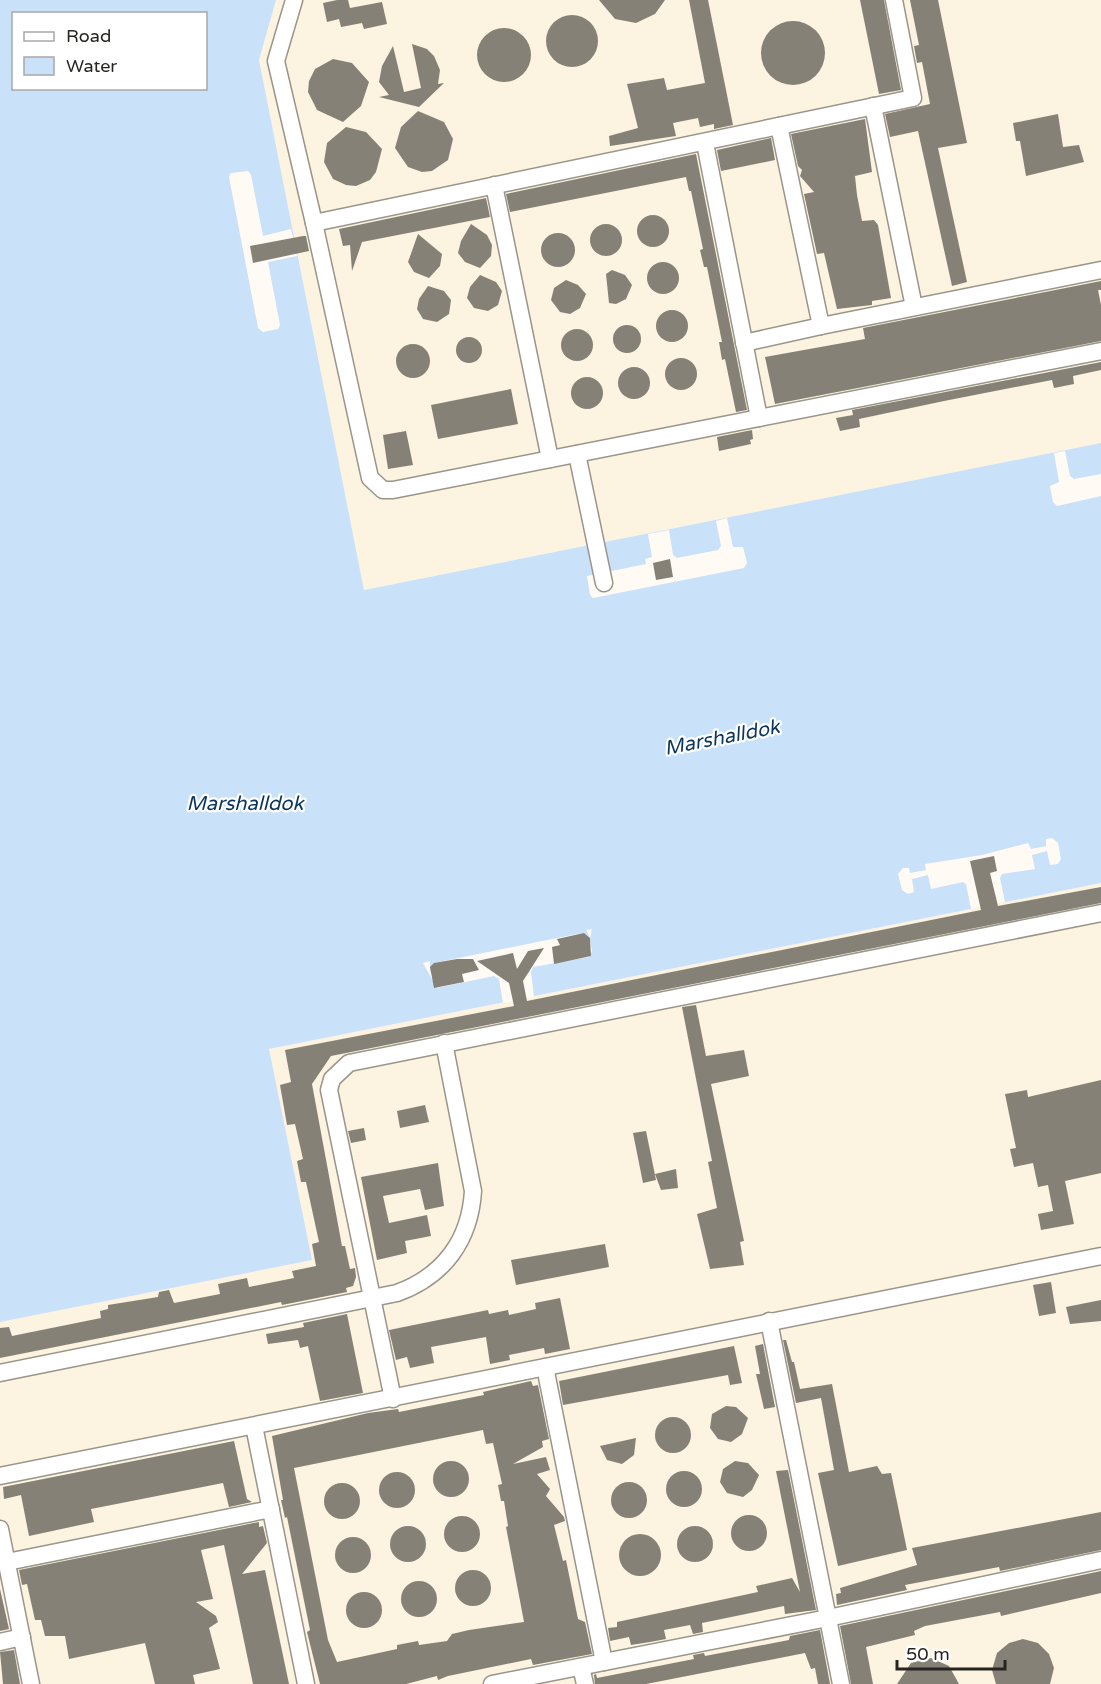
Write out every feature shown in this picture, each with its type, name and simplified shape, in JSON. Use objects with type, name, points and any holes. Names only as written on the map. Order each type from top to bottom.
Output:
[{"type":"lane","points":[[294,0],[276,61],[370,478],[383,490],[393,490],[1101,351]]},
{"type":"lane","points":[[314,223],[913,98],[894,0]]},
{"type":"lane","points":[[873,106],[914,308]]},
{"type":"lane","points":[[779,126],[821,326]]},
{"type":"lane","points":[[705,143],[759,418]]},
{"type":"lane","points":[[495,186],[550,459]]},
{"type":"lane","points":[[744,344],[821,326],[1101,270]]},
{"type":"lane","points":[[577,454],[604,583]]},
{"type":"lane","points":[[393,1399],[329,1090],[332,1079],[349,1062],[1101,914]]},
{"type":"lane","points":[[0,1373],[371,1298],[416,1286],[433,1276],[456,1250],[472,1210],[471,1174],[444,1043]]},
{"type":"lane","points":[[0,1476],[1101,1256]]},
{"type":"lane","points":[[769,1321],[841,1684]]},
{"type":"lane","points":[[545,1367],[604,1662]]},
{"type":"lane","points":[[254,1426],[306,1684]]},
{"type":"lane","points":[[7,1563],[271,1509]]},
{"type":"lane","points":[[0,1529],[31,1684]]},
{"type":"lane","points":[[492,1684],[828,1618],[1101,1560]]},
{"type":"lane","points":[[0,1642],[22,1638]]},
{"type":"lane","points":[[581,1666],[585,1684]]},
{"type":"shaded area","points":[[276,0],[1101,0],[1101,443],[364,590],[259,60]]},
{"type":"shaded area","points":[[1101,883],[1101,1684],[0,1684],[0,1322],[312,1260],[269,1049]]},
{"type":"water","name":"Marshalldok","points":[[0,0],[276,0],[259,60],[364,590],[1101,443],[1101,883],[269,1049],[312,1260],[0,1322]]},
{"type":"pier","points":[[248,171],[251,175],[263,236],[291,229],[297,256],[268,262],[280,325],[278,329],[263,332],[258,328],[229,177],[231,173]]},
{"type":"pier","points":[[1065,451],[1070,476],[1074,479],[1101,474],[1101,496],[1057,506],[1053,502],[1050,486],[1059,482],[1054,453]]},
{"type":"pier","points":[[727,518],[733,547],[743,547],[747,563],[744,568],[593,598],[590,595],[587,576],[646,564],[645,559],[652,557],[648,534],[669,530],[673,555],[677,558],[718,550],[721,546],[716,521]]},
{"type":"pier","points":[[1052,838],[1058,843],[1061,859],[1058,864],[1050,865],[1047,851],[1032,855],[1035,869],[1002,874],[1000,878],[1005,902],[971,909],[966,884],[963,882],[931,889],[928,875],[912,879],[914,892],[908,894],[902,890],[898,874],[903,868],[909,868],[910,873],[926,870],[925,864],[982,855],[1028,843],[1031,849],[1046,846],[1046,839]]},
{"type":"pier","points":[[592,929],[590,939],[592,951],[589,957],[533,967],[531,972],[534,997],[503,1003],[499,979],[494,976],[437,988],[423,963],[430,961],[430,973],[434,963],[577,934],[584,933],[590,937],[586,930]]},
{"type":"building","points":[[348,0],[350,8],[382,2],[387,24],[364,29],[362,23],[341,27],[339,19],[327,22],[323,3]]},
{"type":"building","points":[[599,0],[665,0],[655,14],[636,23],[615,19]]},
{"type":"building","points":[[689,0],[708,0],[733,125],[714,129],[714,124],[700,127],[698,118],[673,123],[676,136],[610,146],[609,136],[638,128],[627,84],[664,78],[667,90],[705,83]]},
{"type":"building","points":[[860,0],[884,0],[901,90],[879,94]]},
{"type":"building","points":[[910,0],[938,0],[967,143],[938,148],[967,282],[952,286],[918,131],[890,137],[885,114],[930,104],[922,62],[917,63],[914,46],[919,45]]},
{"type":"building","points":[[567,15],[577,15],[591,22],[598,41],[591,60],[577,67],[567,67],[557,63],[550,56],[546,46],[546,36],[550,26],[557,19]]},
{"type":"building","points":[[793,21],[805,23],[816,30],[823,41],[825,53],[823,65],[816,76],[805,83],[793,85],[781,83],[770,76],[763,65],[761,53],[763,41],[770,30],[781,23]]},
{"type":"building","points":[[504,28],[514,30],[523,36],[529,45],[531,55],[529,65],[523,74],[514,80],[504,82],[494,80],[485,74],[479,65],[477,55],[479,45],[485,36],[494,30]]},
{"type":"building","points":[[412,44],[427,49],[434,56],[440,70],[438,84],[444,83],[419,107],[379,97],[389,95],[379,82],[382,66],[393,46],[404,92],[421,88]]},
{"type":"building","points":[[333,59],[352,63],[369,82],[361,106],[343,122],[317,110],[308,92],[309,81],[315,69]]},
{"type":"building","points":[[418,111],[444,122],[453,139],[448,160],[432,171],[422,172],[408,167],[395,148],[401,127]]},
{"type":"building","points":[[1058,114],[1063,147],[1079,145],[1084,162],[1026,176],[1020,141],[1016,141],[1013,123]]},
{"type":"building","points":[[865,119],[872,172],[855,176],[857,195],[862,221],[874,220],[878,225],[891,298],[872,301],[872,305],[837,309],[824,253],[817,254],[804,194],[814,192],[800,176],[802,170],[798,166],[791,134]]},
{"type":"building","points":[[346,127],[366,132],[382,149],[376,172],[370,180],[356,186],[346,185],[333,179],[324,162],[327,143]]},
{"type":"building","points":[[771,138],[775,160],[721,171],[717,150]]},
{"type":"building","points":[[696,154],[747,410],[736,412],[725,359],[722,360],[719,342],[722,342],[707,267],[704,267],[700,250],[703,249],[691,191],[689,191],[686,177],[510,212],[506,194]]},
{"type":"building","points":[[486,198],[490,217],[362,242],[352,271],[350,245],[343,246],[339,229]]},
{"type":"building","points":[[653,215],[664,220],[669,231],[664,242],[653,247],[642,242],[637,231],[642,220]]},
{"type":"building","points":[[471,224],[487,235],[492,245],[491,256],[480,268],[465,262],[458,253],[461,241]]},
{"type":"building","points":[[606,224],[617,229],[622,240],[617,251],[606,256],[595,251],[590,240],[595,229]]},
{"type":"building","points":[[558,233],[570,238],[575,250],[570,262],[558,267],[546,262],[541,250],[546,238]]},
{"type":"building","points":[[418,234],[442,254],[440,266],[429,278],[414,272],[408,262]]},
{"type":"building","points":[[306,236],[309,251],[253,263],[250,246]]},
{"type":"building","points":[[663,262],[674,267],[679,278],[674,289],[663,294],[652,289],[647,278],[652,267]]},
{"type":"building","points":[[612,270],[625,275],[632,285],[626,299],[616,304],[609,303],[606,274]]},
{"type":"building","points":[[480,275],[496,282],[502,291],[498,305],[488,311],[474,308],[467,298],[470,287]]},
{"type":"building","points":[[566,280],[578,285],[586,294],[580,308],[570,314],[560,312],[551,300],[554,288]]},
{"type":"building","points":[[1101,281],[1101,290],[1098,290],[1101,305],[1101,341],[775,404],[765,357],[865,339],[863,328]]},
{"type":"building","points":[[428,286],[444,291],[451,300],[449,314],[437,322],[423,319],[417,309],[419,299]]},
{"type":"building","points":[[672,310],[683,315],[688,326],[683,337],[672,342],[661,337],[656,326],[661,315]]},
{"type":"building","points":[[627,325],[637,329],[641,339],[637,349],[627,353],[617,349],[613,339],[617,329]]},
{"type":"building","points":[[577,329],[588,334],[593,345],[588,356],[577,361],[566,356],[561,345],[566,334]]},
{"type":"building","points":[[469,337],[478,341],[482,350],[478,359],[469,363],[460,359],[456,350],[460,341]]},
{"type":"building","points":[[413,344],[425,349],[430,361],[425,373],[413,378],[401,373],[396,361],[401,349]]},
{"type":"building","points":[[681,358],[692,363],[697,374],[692,385],[681,390],[670,385],[665,374],[670,363]]},
{"type":"building","points":[[1101,362],[1101,370],[1073,376],[1074,384],[1054,388],[1052,380],[944,401],[859,419],[860,427],[840,431],[836,418],[853,415],[852,410]]},
{"type":"building","points":[[634,367],[646,371],[650,383],[646,395],[634,399],[622,395],[618,383],[622,371]]},
{"type":"building","points":[[587,377],[598,382],[603,393],[598,404],[587,409],[576,404],[571,393],[576,382]]},
{"type":"building","points":[[511,389],[518,424],[438,439],[431,405]]},
{"type":"building","points":[[752,430],[751,444],[719,451],[717,437]]},
{"type":"building","points":[[406,431],[413,465],[388,469],[383,435]]},
{"type":"building","points":[[670,559],[673,577],[656,580],[653,563]]},
{"type":"building","points":[[994,856],[997,871],[990,873],[998,906],[1101,887],[1101,903],[331,1056],[312,1084],[342,1246],[345,1246],[350,1269],[355,1268],[356,1277],[353,1286],[346,1288],[347,1292],[282,1305],[281,1302],[0,1358],[0,1328],[9,1327],[12,1336],[101,1318],[100,1311],[108,1309],[108,1305],[158,1297],[159,1292],[169,1290],[174,1303],[220,1294],[218,1284],[247,1278],[249,1287],[294,1278],[292,1271],[316,1266],[312,1244],[319,1242],[306,1182],[301,1182],[297,1161],[303,1159],[295,1124],[287,1125],[280,1085],[291,1082],[285,1050],[514,1006],[509,983],[477,961],[513,953],[517,969],[528,951],[544,948],[523,981],[527,1001],[981,910],[970,861]]},
{"type":"building","points":[[584,933],[590,938],[591,956],[554,964],[552,947],[560,945],[557,939]]},
{"type":"building","points":[[473,959],[479,970],[462,974],[464,982],[434,988],[430,967],[434,963]]},
{"type":"building","points":[[696,1005],[706,1056],[744,1050],[749,1076],[711,1084],[744,1241],[740,1242],[744,1265],[710,1269],[697,1214],[717,1208],[708,1162],[712,1161],[682,1007]]},
{"type":"building","points":[[1101,1080],[1101,1173],[1065,1181],[1074,1224],[1041,1230],[1038,1214],[1053,1211],[1048,1185],[1038,1187],[1033,1163],[1014,1167],[1010,1149],[1016,1148],[1005,1094],[1027,1090],[1028,1097]]},
{"type":"building","points":[[425,1105],[429,1122],[400,1128],[397,1111]]},
{"type":"building","points":[[364,1128],[366,1140],[351,1143],[348,1131]]},
{"type":"building","points":[[646,1131],[656,1180],[643,1183],[633,1133]]},
{"type":"building","points":[[438,1163],[444,1206],[425,1210],[420,1189],[383,1196],[389,1223],[427,1215],[431,1236],[405,1241],[407,1253],[377,1260],[361,1177]]},
{"type":"building","points":[[676,1169],[678,1188],[661,1190],[655,1174]]},
{"type":"building","points":[[605,1244],[609,1267],[516,1285],[511,1260]]},
{"type":"building","points":[[1051,1282],[1056,1313],[1039,1316],[1033,1285]]},
{"type":"building","points":[[560,1298],[570,1349],[545,1354],[544,1348],[509,1355],[510,1360],[490,1364],[486,1337],[431,1347],[434,1363],[410,1368],[407,1357],[396,1360],[389,1330],[488,1310],[489,1314],[508,1310],[509,1315],[536,1309],[535,1303]]},
{"type":"building","points":[[1101,1300],[1101,1321],[1070,1324],[1066,1307]]},
{"type":"building","points":[[347,1314],[363,1393],[320,1401],[308,1346],[300,1348],[298,1340],[268,1344],[266,1334],[304,1327],[303,1323]]},
{"type":"building","points":[[783,1340],[786,1340],[792,1362],[794,1362],[800,1389],[832,1384],[849,1472],[877,1466],[882,1474],[891,1473],[907,1550],[838,1566],[818,1473],[834,1470],[821,1398],[796,1403]]},
{"type":"building","points":[[763,1344],[775,1407],[764,1409],[756,1374],[760,1374],[755,1346]]},
{"type":"building","points":[[734,1346],[742,1383],[730,1385],[728,1375],[563,1405],[559,1381]]},
{"type":"building","points":[[531,1381],[533,1386],[538,1385],[549,1439],[542,1441],[543,1447],[513,1464],[546,1457],[550,1470],[537,1474],[550,1489],[546,1496],[564,1517],[565,1521],[554,1525],[563,1561],[566,1560],[578,1619],[585,1622],[592,1654],[533,1665],[531,1659],[438,1680],[437,1676],[406,1684],[320,1684],[307,1632],[310,1630],[287,1517],[285,1518],[281,1500],[283,1500],[272,1436],[368,1413],[398,1409],[399,1412],[484,1395],[483,1392]],"holes":[[[483,1430],[486,1444],[493,1443],[502,1484],[498,1485],[501,1501],[504,1501],[508,1526],[506,1527],[524,1622],[452,1634],[447,1641],[419,1645],[418,1641],[397,1645],[397,1649],[337,1662],[328,1640],[294,1468]]]},
{"type":"building","points":[[726,1406],[736,1407],[748,1418],[742,1434],[731,1442],[718,1439],[710,1428],[712,1414]]},
{"type":"building","points":[[673,1417],[686,1422],[691,1435],[686,1448],[673,1453],[660,1448],[655,1435],[660,1422]]},
{"type":"building","points":[[636,1438],[634,1455],[622,1464],[607,1460],[600,1446]]},
{"type":"building","points":[[234,1441],[247,1499],[252,1502],[229,1507],[223,1483],[91,1509],[94,1522],[29,1536],[21,1495],[4,1499],[3,1487]]},
{"type":"building","points":[[451,1461],[464,1466],[469,1479],[464,1492],[451,1497],[438,1492],[433,1479],[438,1466]]},
{"type":"building","points":[[735,1461],[748,1463],[759,1475],[752,1490],[743,1497],[727,1493],[720,1482],[723,1469]]},
{"type":"building","points":[[788,1470],[816,1610],[785,1614],[784,1606],[702,1623],[703,1632],[693,1634],[690,1625],[664,1630],[666,1639],[631,1645],[629,1637],[610,1641],[608,1628],[617,1627],[617,1622],[758,1592],[756,1586],[792,1578],[800,1592],[776,1471]]},
{"type":"building","points":[[684,1471],[697,1476],[702,1489],[697,1502],[684,1507],[671,1502],[666,1489],[671,1476]]},
{"type":"building","points":[[397,1472],[410,1477],[415,1490],[410,1503],[397,1508],[384,1503],[379,1490],[384,1477]]},
{"type":"building","points":[[629,1482],[642,1487],[647,1500],[642,1513],[629,1518],[616,1513],[611,1500],[616,1487]]},
{"type":"building","points":[[342,1483],[355,1488],[360,1501],[355,1514],[342,1519],[329,1514],[324,1501],[329,1488]]},
{"type":"building","points":[[1101,1512],[1101,1550],[1000,1571],[999,1567],[905,1585],[907,1590],[837,1605],[836,1594],[841,1593],[840,1588],[917,1565],[912,1548]]},
{"type":"building","points":[[749,1515],[762,1520],[767,1533],[762,1546],[749,1551],[736,1546],[731,1533],[736,1520]]},
{"type":"building","points":[[462,1516],[475,1521],[480,1534],[475,1547],[462,1552],[449,1547],[444,1534],[449,1521]]},
{"type":"building","points":[[259,1522],[259,1527],[263,1526],[267,1543],[242,1574],[265,1570],[289,1684],[253,1684],[224,1545],[201,1550],[213,1599],[196,1602],[216,1616],[218,1622],[209,1628],[220,1669],[193,1675],[195,1684],[155,1684],[145,1643],[69,1659],[65,1636],[45,1636],[41,1620],[35,1620],[27,1584],[22,1585],[19,1570]]},
{"type":"building","points":[[408,1526],[421,1531],[426,1544],[421,1557],[408,1562],[395,1557],[390,1544],[395,1531]]},
{"type":"building","points":[[695,1526],[708,1531],[713,1544],[708,1557],[695,1562],[682,1557],[677,1544],[682,1531]]},
{"type":"building","points":[[640,1534],[648,1535],[655,1540],[660,1547],[660,1563],[655,1570],[648,1575],[640,1576],[632,1575],[625,1570],[620,1563],[619,1555],[620,1547],[625,1540],[632,1535]]},
{"type":"building","points":[[353,1537],[366,1542],[371,1555],[366,1568],[353,1573],[340,1568],[335,1555],[340,1542]]},
{"type":"building","points":[[473,1570],[486,1575],[491,1588],[486,1601],[473,1606],[460,1601],[455,1588],[460,1575]]},
{"type":"building","points":[[1101,1571],[1101,1593],[1001,1616],[1000,1612],[925,1626],[914,1631],[915,1635],[866,1647],[873,1684],[851,1684],[840,1626]]},
{"type":"building","points":[[419,1581],[432,1586],[437,1599],[432,1612],[419,1617],[406,1612],[401,1599],[406,1586]]},
{"type":"building","points":[[0,1589],[9,1629],[0,1631]]},
{"type":"building","points":[[364,1592],[377,1597],[382,1610],[377,1623],[364,1628],[351,1623],[346,1610],[351,1597]]},
{"type":"building","points":[[820,1630],[830,1684],[818,1684],[815,1668],[811,1669],[805,1653],[646,1684],[595,1684],[594,1675],[596,1674],[597,1678],[694,1659],[693,1655],[704,1653],[705,1656],[789,1640],[790,1636]]},
{"type":"building","points":[[1023,1639],[1038,1643],[1049,1654],[1054,1668],[1050,1684],[996,1684],[992,1670],[997,1653],[1009,1643]]},
{"type":"building","points":[[14,1650],[20,1684],[3,1684],[0,1652]]},
{"type":"building","points":[[931,1658],[949,1666],[959,1684],[897,1684],[911,1663]]}]
